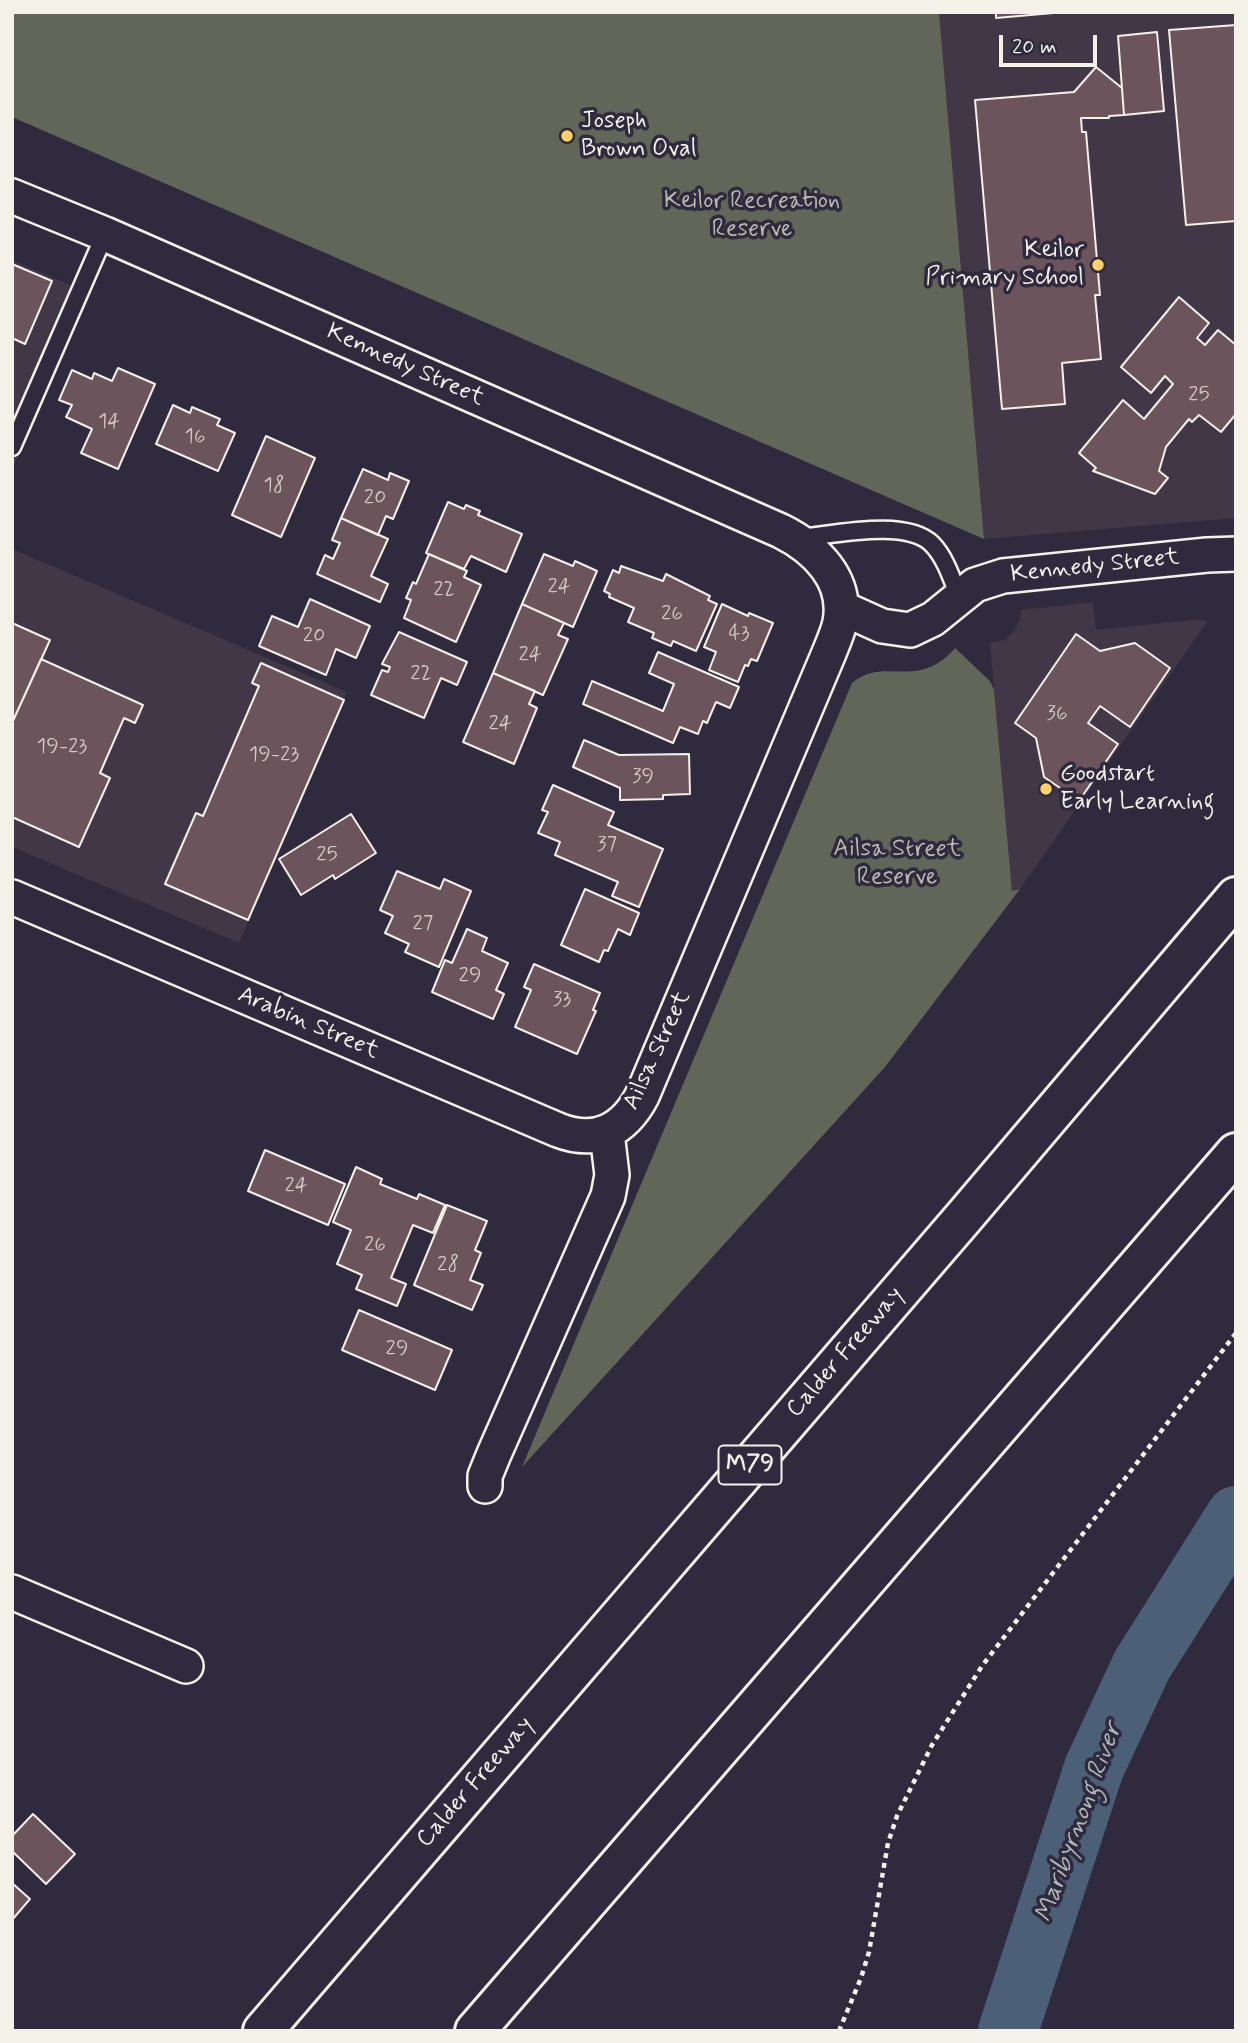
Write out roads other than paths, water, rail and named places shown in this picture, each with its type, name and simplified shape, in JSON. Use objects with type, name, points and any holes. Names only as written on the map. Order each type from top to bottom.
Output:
[{"type":"highway","name":"Calder Freeway","points":[[263,2031],[1236,897]]},
{"type":"highway","points":[[475,2031],[1236,1153]]},
{"type":"street","name":"Kennedy Street","points":[[12,195],[797,539],[812,549],[829,570],[842,608],[882,626],[910,630],[933,620],[975,585],[1003,576],[1236,554]]},
{"type":"street","name":"Ailsa Street","points":[[485,1486],[485,1476],[494,1454],[608,1196],[612,1175],[607,1133],[627,1119],[642,1096],[829,653],[840,623],[842,608]]},
{"type":"street","name":"Arabin Street","points":[[12,897],[567,1133],[607,1133]]},
{"type":"street","points":[[12,1592],[186,1666]]},
{"type":"lane","points":[[12,447],[105,234]]},
{"type":"lane","points":[[797,539],[878,530],[901,530],[920,535],[932,544],[943,559],[959,597]]},
{"type":"waterway","name":"Maribyrnong River","points":[[1008,2031],[1094,1768],[1142,1665],[1236,1516]]},
{"type":"place","name":"Joseph Brown Oval","points":[[567,136]]},
{"type":"place","name":"Keilor Primary School","points":[[1098,265]]},
{"type":"place","name":"Goodstart Early Learning","points":[[1046,789]]},
{"type":"park label","name":"Keilor Recreation Reserve","points":[[752,216]]},
{"type":"park label","name":"Ailsa Street Reserve","points":[[897,864]]}]
